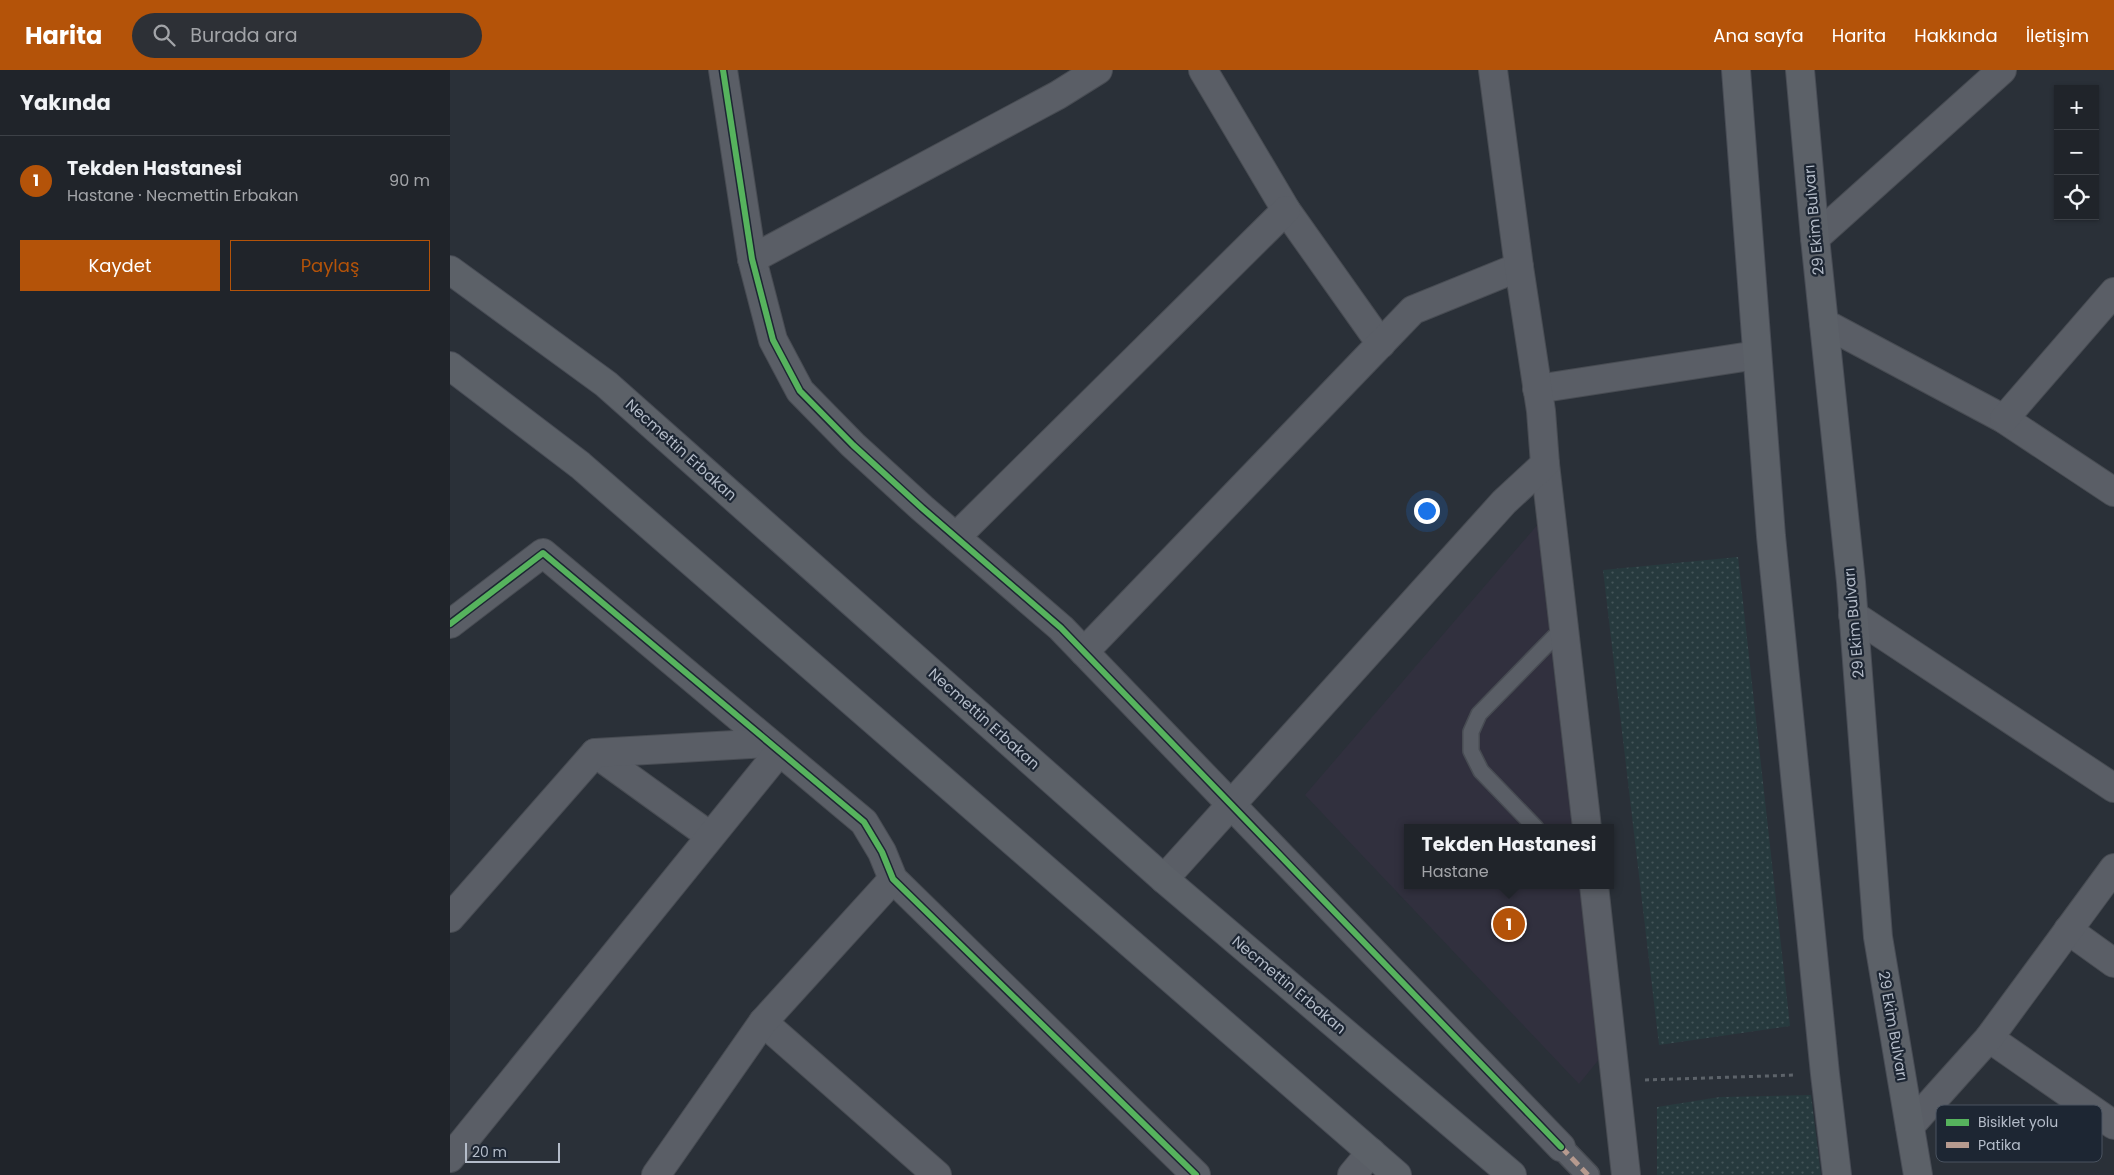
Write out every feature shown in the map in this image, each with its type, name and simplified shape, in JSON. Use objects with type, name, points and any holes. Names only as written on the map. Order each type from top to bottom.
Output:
[{"type":"main road","points":[[1736,70],[1770,536],[1837,1175]]},
{"type":"main road","name":"29 Ekim Bulvarı","points":[[1800,70],[1853,615],[1878,937],[1918,1175]]},
{"type":"main road","name":"Necmettin Erbakan","points":[[450,270],[606,384],[1164,879],[1512,1175]]},
{"type":"main road","points":[[450,366],[580,465],[1397,1175]]},
{"type":"street","points":[[723,70],[752,259],[773,340],[800,391],[853,445],[1061,628],[1588,1175]]},
{"type":"street","points":[[752,259],[1058,95],[1098,70]]},
{"type":"street","points":[[1203,70],[1286,210],[1381,344]]},
{"type":"street","points":[[1493,70],[1537,389],[1587,824]]},
{"type":"street","points":[[1815,238],[2002,70]]},
{"type":"street","points":[[956,537],[1286,210]]},
{"type":"street","points":[[1084,652],[1413,310],[1519,266]]},
{"type":"street","points":[[2004,419],[2114,292]]},
{"type":"street","points":[[1824,323],[2004,419],[2114,492]]},
{"type":"street","points":[[1537,389],[1757,355]]},
{"type":"street","points":[[1164,879],[1504,502],[1545,464]]},
{"type":"street","points":[[450,624],[542,553],[864,822],[882,852],[893,879],[1196,1175]]},
{"type":"street","points":[[1853,615],[2114,788]]},
{"type":"street","points":[[450,918],[595,753],[774,747]]},
{"type":"street","points":[[450,1158],[710,836],[774,747]]},
{"type":"street","points":[[595,753],[710,836]]},
{"type":"street","points":[[1910,1126],[1988,1038],[2114,868]]},
{"type":"street","points":[[656,1175],[763,1022],[893,879]]},
{"type":"street","points":[[1594,889],[1626,1175]]},
{"type":"street","points":[[2068,930],[2114,963]]},
{"type":"street","points":[[763,1022],[937,1175]]},
{"type":"street","points":[[1988,1038],[2085,1105]]},
{"type":"street","points":[[2102,1117],[2114,1125]]},
{"type":"street","points":[[1352,1175],[1371,1152]]},
{"type":"lane","points":[[1532,824],[1481,772],[1471,751],[1471,732],[1479,714],[1564,627]]},
{"type":"path","points":[[1617,1081],[1825,1074]]},
{"type":"shaded area","points":[[1545,516],[1580,824],[1404,824],[1404,889],[1586,889],[1605,1052],[1579,1084],[1305,795]]},
{"type":"green space","points":[[1738,557],[1790,1026],[1659,1045],[1603,570]]},
{"type":"green space","points":[[1811,1095],[1821,1175],[1657,1175],[1657,1107],[1720,1097]]},
{"type":"marked path","points":[[1561,1147],[1588,1175]]},
{"type":"cycle path","points":[[723,70],[752,259],[773,340],[800,391],[853,445],[922,508],[1061,628],[1561,1147]]},
{"type":"cycle path","points":[[450,624],[543,553],[864,822],[882,852],[893,879],[1196,1175]]},
{"type":"place","name":"Tekden Hastanesi","points":[[1509,924]]}]
